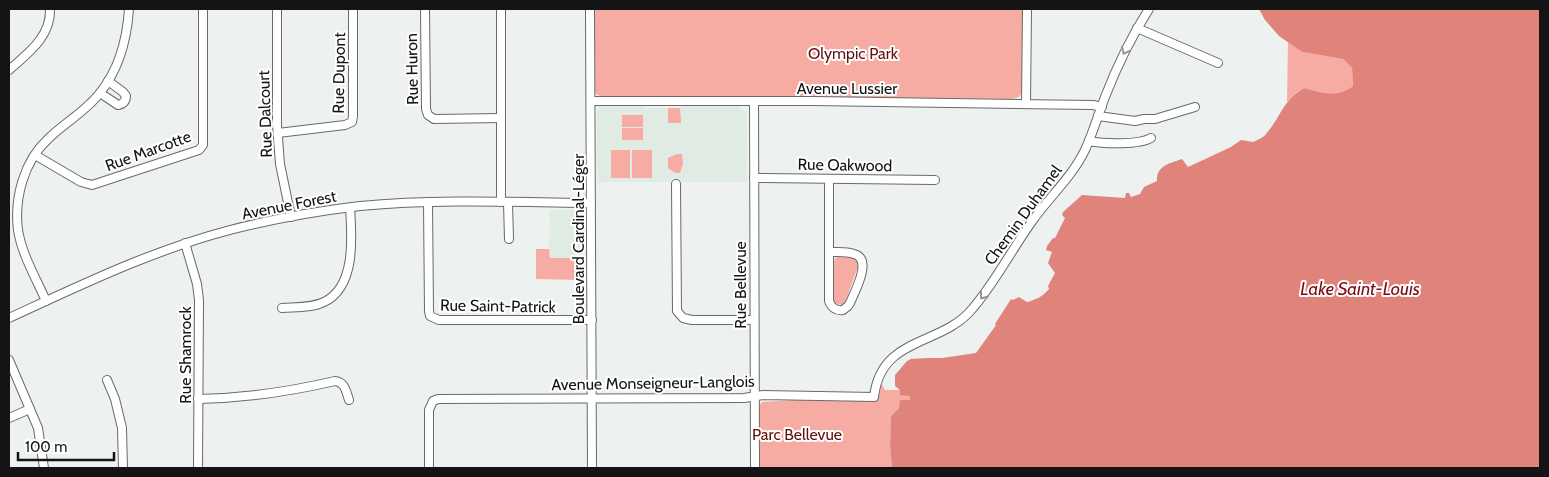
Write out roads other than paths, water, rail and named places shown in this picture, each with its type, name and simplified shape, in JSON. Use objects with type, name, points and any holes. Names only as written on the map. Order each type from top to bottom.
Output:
[{"type":"street","points":[[9,70],[40,42],[47,27],[50,9]]},
{"type":"street","points":[[46,301],[22,248],[18,221],[18,204],[21,188],[28,167],[48,139],[100,94],[108,82],[124,45],[129,9]]},
{"type":"street","name":"Rue Marcotte","points":[[35,155],[81,182],[92,185],[199,150],[203,145],[204,139],[203,9]]},
{"type":"street","name":"Rue Dalcourt","points":[[278,9],[278,133],[280,164],[291,216]]},
{"type":"street","name":"Rue Dupont","points":[[278,133],[345,125],[352,122],[354,116],[353,9]]},
{"type":"street","name":"Rue Huron","points":[[425,9],[426,109],[428,115],[434,119],[501,118]]},
{"type":"street","points":[[501,9],[501,118],[505,202],[509,239]]},
{"type":"street","name":"Boulevard Cardinal-Léger","points":[[590,9],[592,468]]},
{"type":"street","points":[[1026,104],[1027,9]]},
{"type":"street","name":"Chemin Duhamel","points":[[874,397],[878,380],[886,365],[894,356],[912,344],[946,330],[962,320],[973,308],[1035,218],[1073,170],[1089,141],[1123,56],[1149,9]]},
{"type":"street","points":[[1137,28],[1218,64]]},
{"type":"street","points":[[100,94],[118,105],[125,101],[126,96],[123,92],[108,82]]},
{"type":"street","name":"Avenue Lussier","points":[[591,101],[1026,104],[1093,105],[1102,107]]},
{"type":"street","name":"Rue Bellevue","points":[[754,101],[754,468]]},
{"type":"street","points":[[1098,116],[1134,121],[1155,119],[1196,107]]},
{"type":"street","points":[[1089,141],[1136,143],[1144,142],[1151,138]]},
{"type":"street","name":"Rue Oakwood","points":[[754,178],[935,180]]},
{"type":"street","points":[[829,179],[829,301],[834,309],[843,310],[850,303],[863,264],[860,257],[853,253],[830,252]]},
{"type":"street","points":[[676,184],[677,311],[683,318],[692,320],[754,320]]},
{"type":"street","name":"Avenue Forest","points":[[9,318],[133,262],[185,243],[291,216],[350,208],[428,202],[591,203]]},
{"type":"street","name":"Rue Saint-Patrick","points":[[428,202],[429,311],[432,319],[592,320]]},
{"type":"street","points":[[282,308],[317,305],[329,299],[340,289],[346,273],[350,252],[350,208]]},
{"type":"street","name":"Rue Shamrock","points":[[185,243],[197,284],[199,300],[198,468]]},
{"type":"street","points":[[9,360],[38,428],[44,468]]},
{"type":"street","points":[[107,380],[115,400],[122,428],[122,468]]},
{"type":"street","points":[[198,399],[261,395],[335,381],[343,384],[349,400]]},
{"type":"street","name":"Avenue Monseigneur-Langlois","points":[[429,468],[429,410],[433,401],[444,398],[744,398],[762,395],[874,397]]},
{"type":"street","points":[[9,418],[30,408]]},
{"type":"water","name":"Lake Saint-Louis","points":[[1259,9],[1540,9],[1540,468],[892,468],[890,445],[891,416],[899,408],[900,400],[910,400],[910,396],[900,395],[900,390],[895,386],[895,375],[911,359],[942,358],[976,353],[996,325],[1011,299],[1019,297],[1027,302],[1047,291],[1055,273],[1048,263],[1052,252],[1046,250],[1047,246],[1055,238],[1065,218],[1062,215],[1063,212],[1082,195],[1125,198],[1126,193],[1129,193],[1131,197],[1140,194],[1144,187],[1157,181],[1157,176],[1161,169],[1169,164],[1182,159],[1188,167],[1231,147],[1241,140],[1253,142],[1262,138],[1291,98],[1304,88],[1324,93],[1335,93],[1347,90],[1353,86],[1352,68],[1343,59],[1302,52],[1279,36],[1265,20]]},
{"type":"park label","name":"Olympic Park","points":[[853,53]]},
{"type":"park label","name":"Parc Bellevue","points":[[797,434]]}]
